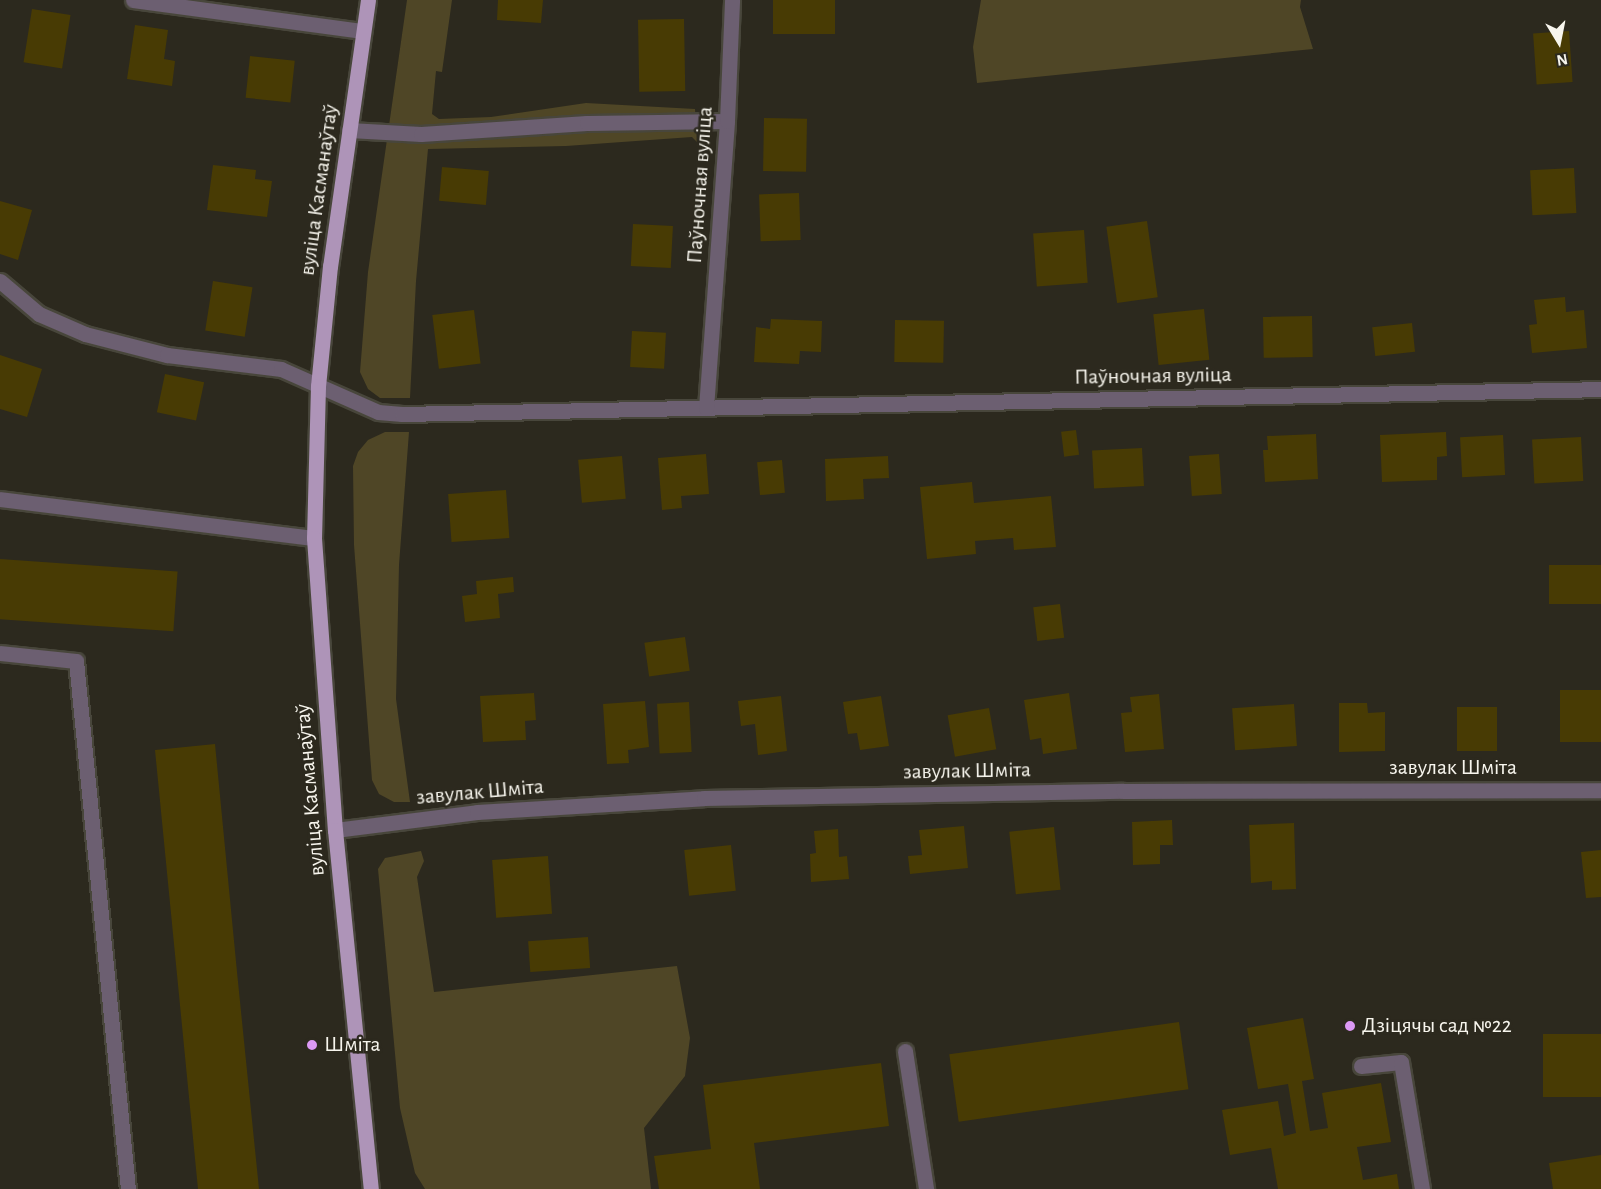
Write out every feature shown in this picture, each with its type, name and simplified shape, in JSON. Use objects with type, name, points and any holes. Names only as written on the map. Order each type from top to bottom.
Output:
[{"type":"main road","name":"вуліца Касманаўтаў","points":[[368,0],[349,130],[318,386],[314,538],[335,830],[371,1189]]},
{"type":"street","points":[[133,0],[363,31]]},
{"type":"street","name":"Паўночная вуліца","points":[[705,408],[727,121],[732,0]]},
{"type":"street","points":[[349,130],[421,134],[587,123],[727,121]]},
{"type":"street","points":[[0,281],[39,314],[85,334],[167,355],[281,369],[318,386]]},
{"type":"street","name":"Паўночная вуліца","points":[[318,386],[378,412],[402,414],[1601,389]]},
{"type":"street","points":[[0,499],[314,538]]},
{"type":"street","points":[[0,653],[76,661],[128,1189]]},
{"type":"street","name":"завулак Шміта","points":[[335,830],[477,812],[704,798],[1123,791],[1601,790]]},
{"type":"street","points":[[905,1050],[926,1189]]},
{"type":"street","points":[[1361,1066],[1401,1062],[1422,1189]]},
{"type":"shaded area","points":[[407,0],[452,0],[442,72],[436,71],[432,114],[439,119],[491,117],[586,103],[695,109],[697,142],[692,137],[566,146],[428,149],[416,281],[410,398],[380,398],[368,389],[360,372],[368,272]]},
{"type":"shaded area","points":[[981,0],[1301,0],[1300,7],[1313,49],[977,83],[973,47]]},
{"type":"shaded area","points":[[385,432],[409,432],[399,565],[396,699],[410,802],[394,802],[379,794],[372,780],[354,545],[353,466],[358,452],[368,440]]},
{"type":"shaded area","points":[[421,851],[424,861],[417,877],[434,992],[677,966],[690,1038],[685,1076],[644,1128],[651,1189],[425,1189],[415,1173],[400,1108],[378,869],[385,858]]},
{"type":"building","points":[[498,0],[543,0],[541,23],[497,20]]},
{"type":"building","points":[[773,0],[835,0],[835,34],[773,34]]},
{"type":"building","points":[[32,9],[71,15],[62,68],[24,62]]},
{"type":"building","points":[[684,19],[685,91],[639,92],[638,20]]},
{"type":"building","points":[[135,25],[168,30],[164,59],[175,61],[172,86],[127,79]]},
{"type":"building","points":[[1569,31],[1573,82],[1537,84],[1533,34]]},
{"type":"building","points":[[250,56],[295,61],[290,102],[246,98]]},
{"type":"building","points":[[764,118],[807,119],[806,172],[763,171]]},
{"type":"building","points":[[213,165],[256,170],[255,179],[272,181],[267,217],[207,210]]},
{"type":"building","points":[[442,167],[489,171],[486,205],[439,201]]},
{"type":"building","points":[[1574,168],[1576,213],[1532,215],[1530,170]]},
{"type":"building","points":[[799,193],[801,240],[761,241],[759,194]]},
{"type":"building","points":[[0,201],[32,210],[18,260],[0,254]]},
{"type":"building","points":[[1147,221],[1158,297],[1117,303],[1106,227]]},
{"type":"building","points":[[633,224],[673,226],[671,268],[631,266]]},
{"type":"building","points":[[1084,230],[1088,283],[1037,286],[1033,234]]},
{"type":"building","points":[[213,281],[253,287],[245,337],[205,330]]},
{"type":"building","points":[[1565,297],[1566,312],[1584,310],[1587,348],[1532,353],[1529,325],[1537,324],[1534,300]]},
{"type":"building","points":[[1204,309],[1209,360],[1159,365],[1153,314]]},
{"type":"building","points":[[474,310],[481,364],[439,369],[432,315]]},
{"type":"building","points":[[1312,316],[1313,357],[1264,358],[1263,317]]},
{"type":"building","points":[[771,319],[822,321],[821,352],[800,351],[799,364],[754,362],[756,327],[770,329]]},
{"type":"building","points":[[895,320],[944,321],[943,363],[894,362]]},
{"type":"building","points":[[1412,323],[1415,352],[1375,356],[1372,327]]},
{"type":"building","points":[[632,331],[666,333],[664,369],[630,367]]},
{"type":"building","points":[[0,355],[42,369],[27,417],[0,409]]},
{"type":"building","points":[[165,374],[204,382],[196,420],[157,412]]},
{"type":"building","points":[[1076,430],[1079,455],[1064,457],[1061,432]]},
{"type":"building","points":[[1446,432],[1447,456],[1437,457],[1437,480],[1382,482],[1380,435]]},
{"type":"building","points":[[1316,434],[1318,479],[1265,482],[1263,450],[1268,450],[1267,436]]},
{"type":"building","points":[[1503,435],[1505,475],[1462,477],[1460,437]]},
{"type":"building","points":[[1581,437],[1583,481],[1534,484],[1532,440]]},
{"type":"building","points":[[1142,448],[1144,486],[1094,489],[1092,451]]},
{"type":"building","points":[[706,454],[709,494],[681,496],[682,508],[662,510],[658,458]]},
{"type":"building","points":[[1219,454],[1222,494],[1192,496],[1189,456]]},
{"type":"building","points":[[622,456],[626,499],[582,503],[578,460]]},
{"type":"building","points":[[888,456],[889,478],[863,479],[864,499],[826,501],[825,459]]},
{"type":"building","points":[[782,460],[785,493],[760,495],[757,462]]},
{"type":"building","points":[[972,482],[974,503],[1051,496],[1056,547],[1014,550],[1013,538],[975,541],[976,554],[927,559],[920,487]]},
{"type":"building","points":[[506,490],[509,538],[451,542],[448,494]]},
{"type":"building","points":[[0,559],[178,571],[173,631],[0,619]]},
{"type":"building","points":[[1549,565],[1601,565],[1601,604],[1549,604]]},
{"type":"building","points":[[513,577],[514,592],[498,594],[500,618],[465,622],[462,596],[477,594],[476,581]]},
{"type":"building","points":[[1060,604],[1064,638],[1037,641],[1033,607]]},
{"type":"building","points":[[685,637],[690,671],[649,676],[644,643]]},
{"type":"building","points":[[1560,690],[1601,690],[1601,742],[1560,742]]},
{"type":"building","points":[[534,693],[536,720],[525,721],[526,740],[483,742],[480,696]]},
{"type":"building","points":[[1069,693],[1077,749],[1043,754],[1041,738],[1030,740],[1024,700]]},
{"type":"building","points":[[1159,694],[1164,749],[1125,752],[1121,713],[1132,712],[1130,697]]},
{"type":"building","points":[[781,696],[787,751],[758,755],[755,724],[741,726],[738,701]]},
{"type":"building","points":[[881,696],[889,746],[860,750],[857,733],[848,734],[843,702]]},
{"type":"building","points":[[645,701],[649,747],[628,750],[629,763],[607,764],[603,704]]},
{"type":"building","points":[[689,702],[692,752],[660,754],[657,704]]},
{"type":"building","points":[[1339,703],[1367,703],[1368,713],[1385,712],[1385,751],[1339,752]]},
{"type":"building","points":[[1294,704],[1297,746],[1235,750],[1232,708]]},
{"type":"building","points":[[1457,707],[1497,707],[1497,751],[1457,751]]},
{"type":"building","points":[[989,708],[996,749],[955,757],[948,715]]},
{"type":"building","points":[[215,744],[259,1189],[198,1189],[155,750]]},
{"type":"building","points":[[1172,820],[1173,845],[1160,845],[1160,864],[1133,865],[1132,822]]},
{"type":"building","points":[[1294,823],[1296,889],[1272,890],[1272,881],[1251,883],[1249,825]]},
{"type":"building","points":[[964,826],[968,868],[910,874],[908,856],[922,855],[919,830]]},
{"type":"building","points":[[1054,827],[1061,890],[1016,894],[1009,832]]},
{"type":"building","points":[[838,829],[839,857],[847,856],[849,879],[811,882],[810,854],[816,853],[814,831]]},
{"type":"building","points":[[731,845],[736,891],[689,896],[684,850]]},
{"type":"building","points":[[1601,850],[1601,897],[1586,898],[1581,852]]},
{"type":"building","points":[[548,856],[552,914],[496,918],[492,860]]},
{"type":"building","points":[[588,937],[590,968],[530,972],[528,941]]},
{"type":"building","points":[[1303,1018],[1314,1079],[1302,1081],[1310,1131],[1328,1128],[1322,1093],[1381,1083],[1391,1142],[1357,1147],[1363,1180],[1397,1174],[1399,1189],[1278,1189],[1271,1148],[1230,1155],[1222,1110],[1278,1101],[1284,1136],[1296,1133],[1288,1084],[1258,1089],[1247,1028]]},
{"type":"building","points":[[1179,1022],[1188,1089],[959,1122],[949,1054]]},
{"type":"building","points":[[1543,1034],[1601,1034],[1601,1097],[1543,1097]]},
{"type":"building","points":[[881,1063],[889,1126],[754,1143],[760,1189],[659,1189],[654,1156],[711,1149],[703,1085]]},
{"type":"building","points":[[1601,1155],[1601,1189],[1553,1189],[1549,1163]]},
{"type":"place","name":"Дзіцячы сад №22","points":[[1350,1026]]},
{"type":"place","name":"Шміта","points":[[312,1045]]}]
